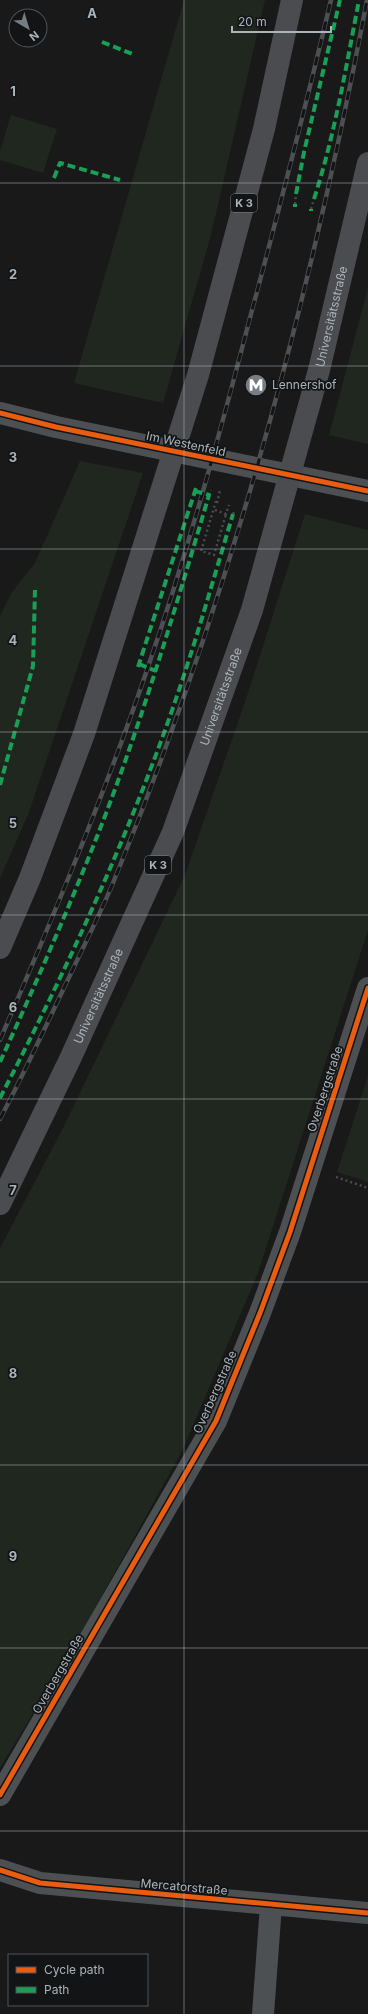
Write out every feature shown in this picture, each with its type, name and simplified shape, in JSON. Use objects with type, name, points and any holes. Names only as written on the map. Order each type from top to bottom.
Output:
[{"type":"highway","name":"K 3","points":[[0,948],[30,878],[84,734],[198,375],[264,129],[292,0]]},
{"type":"highway","name":"Universitätsstraße","points":[[0,1204],[71,1057],[173,832],[247,625],[319,370],[368,163]]},
{"type":"street","name":"Im Westenfeld","points":[[0,413],[56,427],[368,491]]},
{"type":"street","name":"Overbergstraße","points":[[0,1795],[216,1421],[260,1313],[290,1232],[368,988]]},
{"type":"street","name":"Mercatorstraße","points":[[0,1870],[40,1883],[368,1913]]},
{"type":"street","points":[[263,2014],[271,1905]]},
{"type":"path","points":[[295,204],[296,194]]},
{"type":"path","points":[[311,209],[314,199]]},
{"type":"path","points":[[209,495],[211,490]]},
{"type":"path","points":[[220,493],[214,511],[226,514]]},
{"type":"path","points":[[216,501],[201,551],[214,555],[228,505]]},
{"type":"path","points":[[233,514],[235,510]]},
{"type":"shaded area","points":[[184,0],[265,0],[211,235],[163,403],[74,383]]},
{"type":"shaded area","points":[[11,115],[57,129],[43,173],[0,160],[0,151]]},
{"type":"shaded area","points":[[368,288],[368,444],[329,435]]},
{"type":"shaded area","points":[[80,461],[143,473],[28,815],[0,878],[0,616],[12,592],[35,563]]},
{"type":"shaded area","points":[[305,514],[368,530],[368,930],[258,1273],[182,1451],[77,1641],[0,1768],[0,1248],[62,1130],[185,875],[247,696]]},
{"type":"shaded area","points":[[368,1076],[368,1182],[337,1172]]},
{"type":"railway","points":[[0,1040],[59,901],[114,762],[177,580],[203,492],[239,359],[312,79],[331,0]]},
{"type":"railway","points":[[0,1119],[108,894],[155,776],[194,668],[230,558],[292,337],[320,225],[345,113],[367,0]]},
{"type":"marked path","points":[[296,194],[304,152],[340,0]]},
{"type":"marked path","points":[[314,199],[334,125],[359,0]]},
{"type":"marked path","points":[[102,42],[135,55]]},
{"type":"marked path","points":[[54,178],[60,163],[120,180]]},
{"type":"marked path","points":[[138,667],[196,488]]},
{"type":"marked path","points":[[0,1062],[80,878],[134,737],[173,616],[209,495],[195,491]]},
{"type":"marked path","points":[[0,1098],[77,942],[146,781],[185,672],[233,514]]},
{"type":"marked path","points":[[0,785],[33,666],[35,590]]},
{"type":"marked path","points":[[139,664],[156,671]]},
{"type":"cycle path","points":[[0,413],[56,427],[368,491]]},
{"type":"cycle path","points":[[0,1795],[216,1421],[260,1313],[290,1232],[368,988]]},
{"type":"cycle path","points":[[0,1870],[40,1883],[368,1913]]},
{"type":"place","name":"Lennershof","points":[[256,385]]}]
